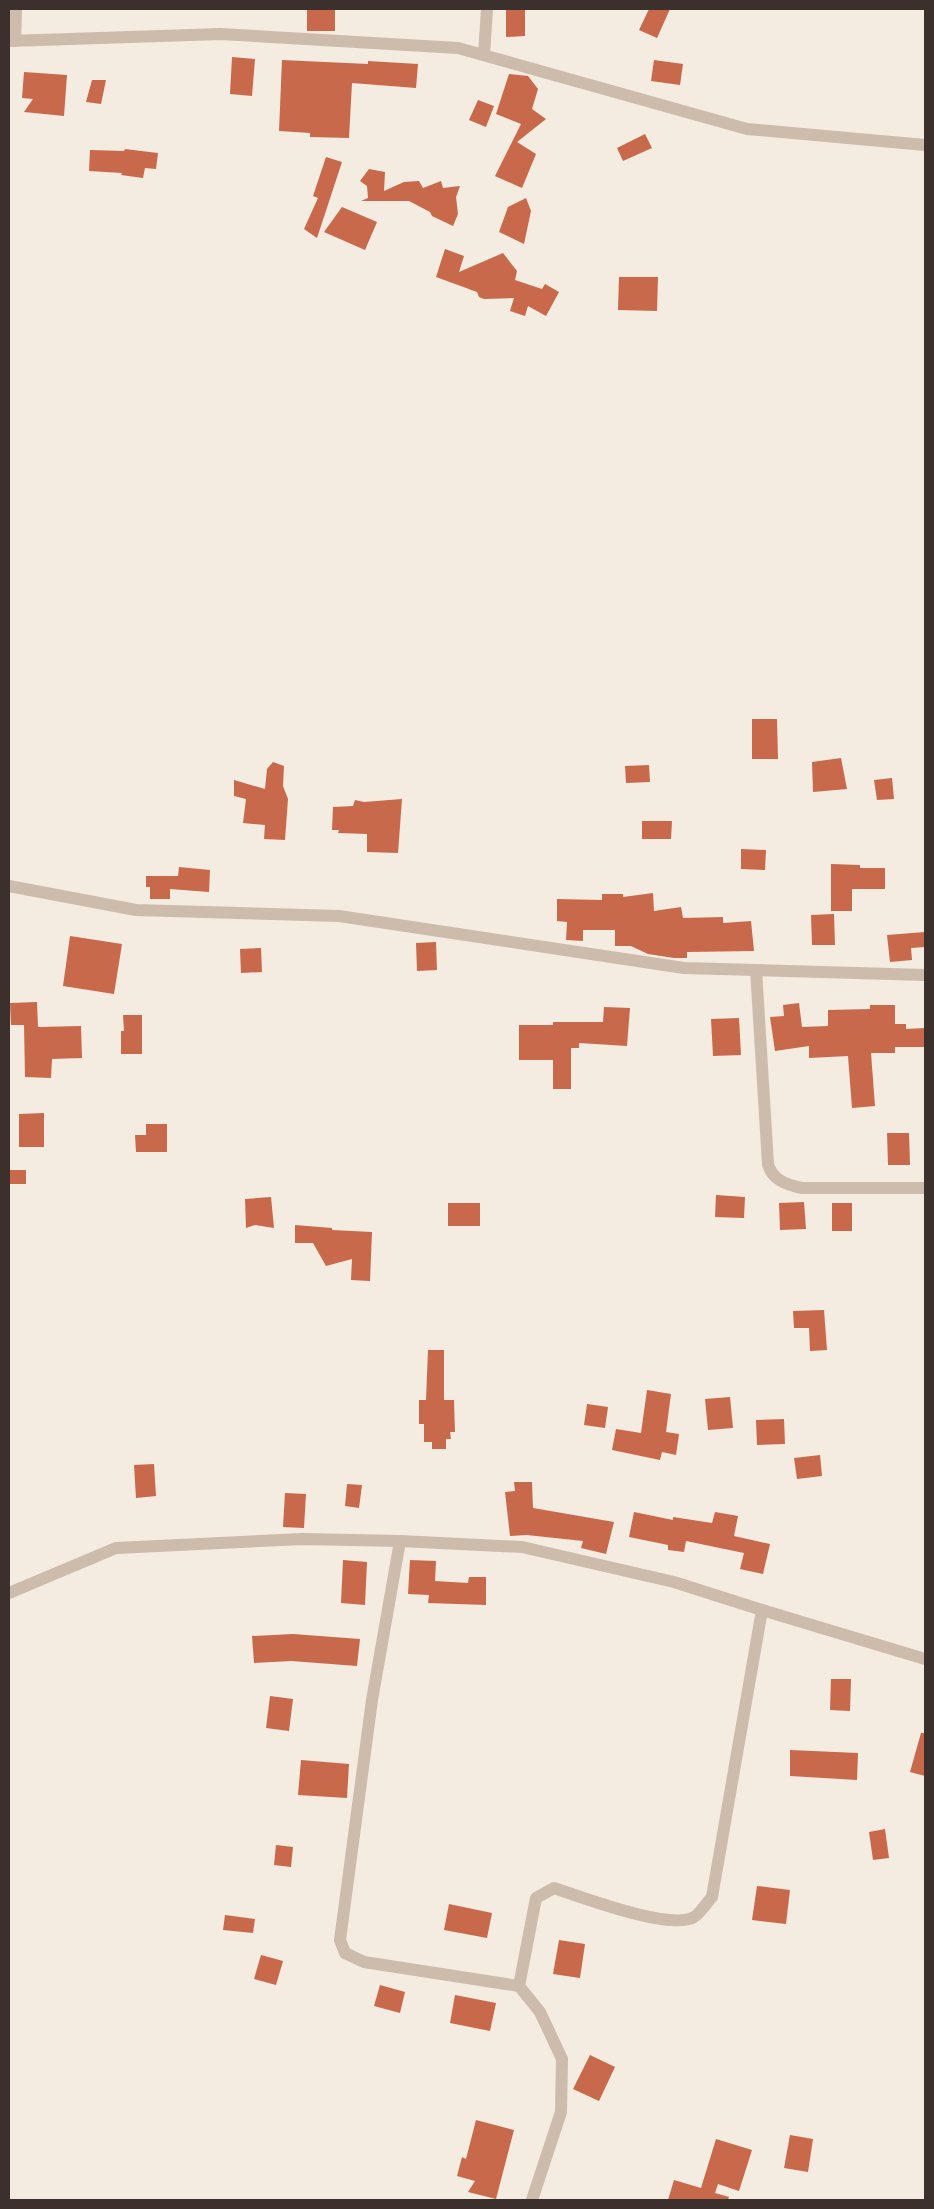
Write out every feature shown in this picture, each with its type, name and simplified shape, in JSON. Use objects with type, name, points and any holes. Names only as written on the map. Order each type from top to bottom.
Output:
[{"type":"street","points":[[16,9],[12,41],[220,34],[458,48],[747,129],[925,145]]},
{"type":"street","points":[[484,55],[486,9]]},
{"type":"street","points":[[9,886],[136,910],[339,916],[684,968],[925,975]]},
{"type":"street","points":[[756,970],[768,1164],[771,1173],[783,1182],[802,1188],[925,1188]]},
{"type":"street","points":[[9,1593],[116,1548],[303,1539],[400,1541],[522,1548],[674,1582],[925,1659]]},
{"type":"street","points":[[400,1541],[372,1700],[340,1940],[345,1953],[364,1962],[520,1986],[540,2012],[562,2058],[561,2112],[532,2200]]},
{"type":"street","points":[[520,1986],[536,1898],[545,1892],[554,1888],[652,1918],[673,1921],[694,1917],[712,1897],[762,1610]]},
{"type":"building","points":[[307,9],[335,9],[335,31],[307,31]]},
{"type":"building","points":[[506,9],[525,9],[525,36],[506,37]]},
{"type":"building","points":[[649,9],[670,9],[657,38],[639,30]]},
{"type":"building","points":[[232,57],[255,59],[252,96],[230,94]]},
{"type":"building","points":[[282,60],[368,64],[368,61],[418,64],[416,88],[352,83],[349,138],[310,137],[310,133],[279,131]]},
{"type":"building","points":[[654,60],[683,64],[680,85],[651,81]]},
{"type":"building","points":[[24,72],[67,75],[64,116],[24,112],[33,99],[22,98]]},
{"type":"building","points":[[509,74],[528,76],[538,89],[532,109],[546,119],[517,142],[536,154],[522,188],[495,176],[521,124],[496,114]]},
{"type":"building","points":[[92,80],[106,80],[101,104],[86,102]]},
{"type":"building","points":[[478,100],[494,106],[486,127],[469,120]]},
{"type":"building","points":[[645,134],[652,148],[623,161],[617,148]]},
{"type":"building","points":[[125,149],[158,153],[156,169],[145,168],[143,178],[121,175],[122,173],[89,171],[90,150],[124,151]]},
{"type":"building","points":[[326,157],[342,162],[317,238],[304,229],[318,198],[313,196]]},
{"type":"building","points":[[369,169],[385,172],[384,191],[404,182],[419,181],[423,188],[441,181],[443,188],[460,186],[456,197],[458,214],[453,226],[432,216],[430,212],[409,201],[361,201],[368,198],[367,186],[360,181]]},
{"type":"building","points":[[526,198],[531,211],[524,244],[499,232],[508,207]]},
{"type":"building","points":[[342,207],[377,222],[365,250],[324,232]]},
{"type":"building","points":[[445,249],[464,256],[459,272],[503,253],[517,271],[515,280],[542,289],[545,284],[559,292],[546,316],[528,306],[525,316],[510,311],[514,298],[484,299],[479,297],[477,292],[436,277]]},
{"type":"building","points":[[619,277],[658,277],[657,311],[618,310]]},
{"type":"building","points":[[752,719],[777,719],[778,759],[752,759]]},
{"type":"building","points":[[841,758],[847,789],[813,792],[812,762]]},
{"type":"building","points":[[273,762],[284,766],[283,786],[288,799],[285,840],[264,839],[265,825],[243,823],[246,799],[234,796],[234,780],[265,789],[267,769]]},
{"type":"building","points":[[649,765],[650,782],[626,783],[625,766]]},
{"type":"building","points":[[892,778],[894,799],[877,800],[874,780]]},
{"type":"building","points":[[402,799],[398,853],[367,852],[367,834],[338,833],[339,830],[332,830],[333,807],[353,806],[355,800],[364,802]]},
{"type":"building","points":[[642,821],[672,821],[671,839],[642,839]]},
{"type":"building","points":[[741,849],[766,850],[765,870],[741,869]]},
{"type":"building","points":[[831,864],[860,865],[860,868],[885,868],[885,889],[852,889],[852,911],[831,911]]},
{"type":"building","points":[[179,867],[210,870],[209,892],[170,889],[170,899],[150,899],[150,887],[146,887],[146,876],[178,876]]},
{"type":"building","points":[[653,893],[654,911],[681,907],[683,918],[723,917],[723,923],[751,921],[754,951],[687,952],[687,958],[674,958],[648,954],[631,946],[615,946],[615,930],[583,930],[583,941],[566,940],[567,922],[557,921],[557,899],[602,900],[602,894],[623,894],[623,897]]},
{"type":"building","points":[[834,914],[835,945],[812,945],[811,915]]},
{"type":"building","points":[[925,932],[925,947],[911,948],[912,960],[890,962],[887,935]]},
{"type":"building","points":[[70,936],[122,944],[114,994],[63,986]]},
{"type":"building","points":[[436,942],[437,970],[417,971],[416,943]]},
{"type":"building","points":[[261,948],[262,972],[241,973],[240,949]]},
{"type":"building","points":[[37,1002],[38,1027],[81,1026],[82,1058],[52,1059],[51,1078],[25,1077],[24,1025],[11,1025],[10,1003]]},
{"type":"building","points":[[799,1003],[802,1027],[828,1026],[828,1010],[870,1009],[870,1005],[895,1005],[895,1024],[906,1024],[906,1029],[925,1028],[925,1047],[895,1047],[895,1053],[871,1053],[875,1106],[852,1108],[848,1056],[809,1058],[809,1046],[775,1051],[770,1017],[784,1016],[783,1005]]},
{"type":"building","points":[[604,1007],[630,1008],[627,1046],[579,1043],[579,1048],[571,1048],[571,1089],[553,1089],[553,1060],[519,1060],[519,1025],[553,1025],[553,1022],[603,1022]]},
{"type":"building","points":[[123,1015],[142,1015],[142,1054],[121,1054],[121,1031],[124,1031]]},
{"type":"building","points":[[739,1018],[741,1055],[713,1056],[711,1019]]},
{"type":"building","points":[[44,1113],[44,1147],[19,1147],[19,1114]]},
{"type":"building","points":[[146,1124],[167,1124],[167,1152],[136,1152],[135,1135],[146,1135]]},
{"type":"building","points":[[887,1133],[909,1133],[910,1165],[888,1165]]},
{"type":"building","points":[[9,1170],[26,1170],[26,1184],[9,1184]]},
{"type":"building","points":[[716,1195],[745,1197],[744,1218],[715,1217]]},
{"type":"building","points":[[271,1197],[274,1228],[255,1225],[246,1228],[245,1199]]},
{"type":"building","points":[[804,1202],[806,1229],[780,1230],[779,1203]]},
{"type":"building","points":[[448,1203],[480,1203],[480,1226],[448,1226]]},
{"type":"building","points":[[832,1203],[852,1203],[852,1231],[832,1231]]},
{"type":"building","points":[[295,1225],[332,1228],[332,1230],[372,1232],[370,1281],[351,1280],[352,1259],[326,1266],[313,1243],[295,1243]]},
{"type":"building","points":[[824,1310],[827,1350],[810,1351],[809,1328],[794,1328],[793,1311]]},
{"type":"building","points":[[428,1350],[444,1350],[444,1400],[454,1400],[455,1432],[450,1432],[451,1439],[446,1439],[446,1449],[432,1449],[432,1442],[424,1442],[424,1424],[419,1424],[419,1400],[426,1400]]},
{"type":"building","points":[[647,1390],[671,1394],[666,1432],[679,1434],[676,1455],[662,1452],[660,1460],[612,1450],[616,1429],[641,1433]]},
{"type":"building","points":[[730,1397],[733,1428],[708,1430],[705,1399]]},
{"type":"building","points":[[587,1404],[608,1407],[605,1428],[584,1425]]},
{"type":"building","points":[[784,1419],[785,1444],[757,1445],[756,1420]]},
{"type":"building","points":[[820,1455],[822,1476],[797,1479],[794,1458]]},
{"type":"building","points":[[154,1464],[156,1496],[136,1498],[134,1465]]},
{"type":"building","points":[[514,1482],[532,1482],[533,1508],[614,1522],[606,1554],[581,1548],[583,1541],[527,1535],[510,1536],[505,1492],[515,1491]]},
{"type":"building","points":[[347,1484],[362,1485],[359,1508],[345,1506]]},
{"type":"building","points":[[285,1493],[306,1494],[304,1528],[283,1527]]},
{"type":"building","points":[[634,1512],[673,1520],[673,1517],[712,1523],[715,1512],[738,1516],[734,1536],[770,1544],[763,1574],[740,1569],[744,1553],[686,1541],[684,1552],[668,1550],[668,1545],[629,1537]]},
{"type":"building","points":[[343,1560],[367,1562],[365,1605],[341,1603]]},
{"type":"building","points":[[410,1560],[436,1561],[435,1581],[468,1583],[469,1577],[486,1577],[486,1605],[428,1603],[429,1595],[408,1594]]},
{"type":"building","points":[[293,1634],[360,1639],[357,1666],[291,1661],[254,1663],[252,1636]]},
{"type":"building","points":[[831,1679],[851,1679],[850,1711],[830,1710]]},
{"type":"building","points":[[270,1696],[293,1699],[289,1731],[266,1728]]},
{"type":"building","points":[[921,1733],[925,1733],[925,1776],[910,1772]]},
{"type":"building","points":[[790,1750],[858,1753],[857,1780],[790,1776]]},
{"type":"building","points":[[301,1760],[349,1764],[347,1798],[298,1795]]},
{"type":"building","points":[[885,1829],[889,1858],[873,1860],[869,1832]]},
{"type":"building","points":[[276,1845],[293,1847],[291,1867],[274,1865]]},
{"type":"building","points":[[757,1886],[790,1890],[786,1924],[752,1920]]},
{"type":"building","points":[[449,1904],[492,1913],[487,1938],[444,1930]]},
{"type":"building","points":[[225,1915],[255,1919],[253,1933],[223,1930]]},
{"type":"building","points":[[559,1940],[585,1944],[580,1978],[553,1974]]},
{"type":"building","points":[[261,1955],[283,1961],[276,1985],[254,1979]]},
{"type":"building","points":[[380,1985],[405,1992],[400,2013],[374,2006]]},
{"type":"building","points":[[455,1995],[496,2003],[490,2031],[450,2023]]},
{"type":"building","points":[[590,2055],[615,2067],[599,2101],[573,2089]]},
{"type":"building","points":[[476,2120],[514,2130],[496,2199],[468,2192],[475,2181],[457,2176],[462,2157],[466,2159]]},
{"type":"building","points":[[790,2135],[813,2139],[808,2172],[784,2168]]},
{"type":"building","points":[[716,2139],[752,2150],[739,2191],[718,2184],[715,2193],[729,2197],[728,2200],[668,2200],[674,2180],[701,2188]]}]
